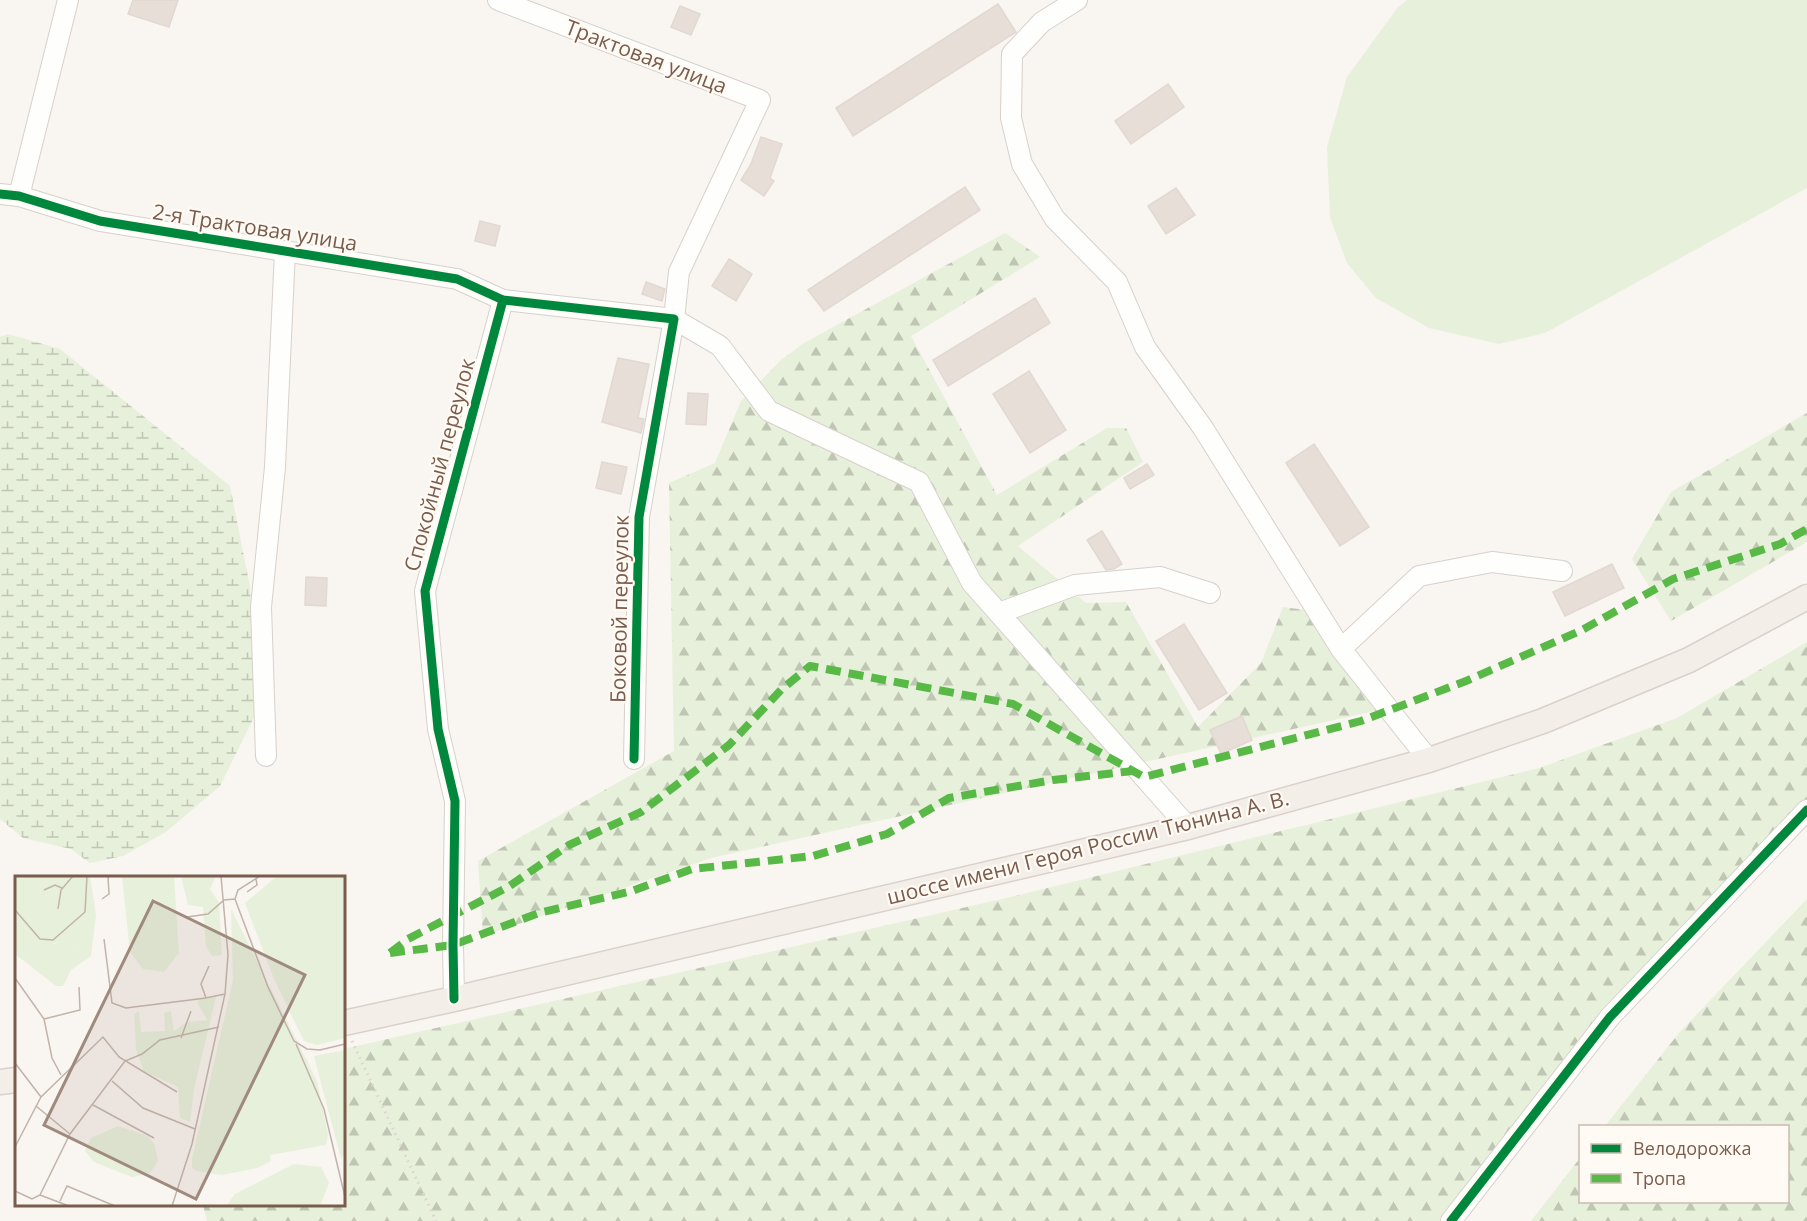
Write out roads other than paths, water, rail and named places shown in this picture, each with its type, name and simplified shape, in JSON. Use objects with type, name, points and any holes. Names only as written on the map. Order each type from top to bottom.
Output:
[{"type":"main road","name":"шоссе имени Героя России Тюнина А. В.","points":[[345,1023],[1188,827],[1429,760],[1543,721],[1689,660],[1807,597]]},
{"type":"main road","points":[[0,1082],[15,1080]]},
{"type":"street","points":[[10,195],[68,0]]},
{"type":"street","name":"Трактовая улица","points":[[498,0],[760,100]]},
{"type":"street","points":[[1077,0],[1042,22],[1012,54],[1011,118],[1022,164],[1055,219],[1117,282],[1146,347],[1203,428],[1341,649],[1429,760]]},
{"type":"street","name":"Боковой переулок","points":[[634,759],[639,517],[674,319],[679,272],[760,100]]},
{"type":"street","name":"2-я Трактовая улица","points":[[10,195],[100,221],[457,279],[504,300],[674,319]]},
{"type":"street","points":[[266,756],[261,607],[275,467],[285,251]]},
{"type":"street","name":"Спокойный переулок","points":[[454,999],[455,801],[438,729],[425,591],[504,300]]},
{"type":"street","points":[[674,319],[720,345],[769,411],[919,482],[972,583],[1188,827]]},
{"type":"street","points":[[1341,649],[1419,576],[1492,562],[1562,571]]},
{"type":"street","points":[[999,614],[1075,585],[1160,577],[1210,593]]},
{"type":"street","points":[[1451,1221],[1610,1017],[1807,810]]}]
